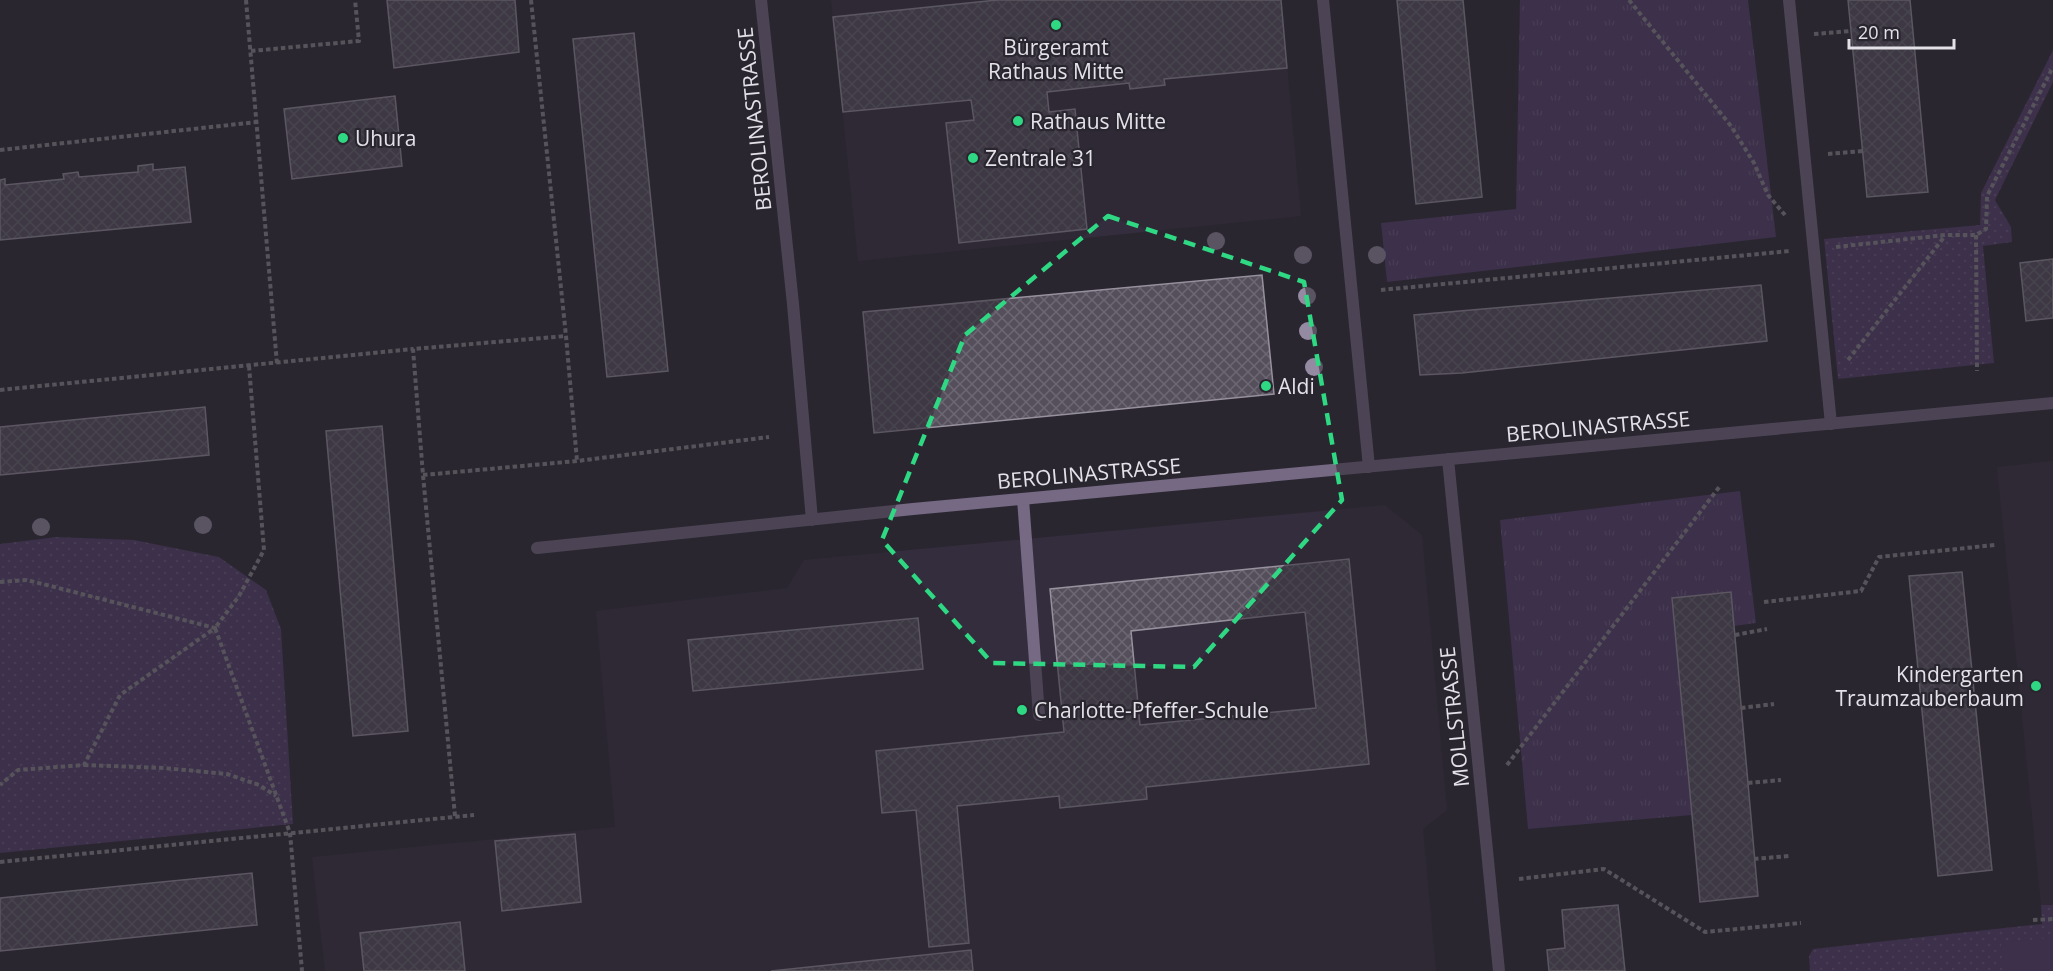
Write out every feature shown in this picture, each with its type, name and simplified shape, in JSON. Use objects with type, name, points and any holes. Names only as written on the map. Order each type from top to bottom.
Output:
[{"type":"street","name":"BEROLINASTRASSE","points":[[761,0],[793,304],[812,520]]},
{"type":"street","points":[[1323,0],[1369,467]]},
{"type":"street","points":[[1789,0],[1831,424]]},
{"type":"street","name":"BEROLINASTRASSE","points":[[537,548],[1023,499],[2053,403]]},
{"type":"street","name":"MOLLSTRASSE","points":[[1448,459],[1499,971]]},
{"type":"street","points":[[1023,499],[1039,715]]},
{"type":"path","points":[[246,0],[277,364]]},
{"type":"path","points":[[251,51],[359,41],[355,0]]},
{"type":"path","points":[[531,0],[577,461]]},
{"type":"path","points":[[1629,0],[1731,126],[1754,163],[1768,195],[1812,249]]},
{"type":"path","points":[[1808,35],[1851,31]]},
{"type":"path","points":[[1381,290],[1945,235],[1976,235],[1986,229],[1987,196],[2053,68]]},
{"type":"path","points":[[0,150],[257,122]]},
{"type":"path","points":[[1819,155],[1863,151]]},
{"type":"path","points":[[1845,364],[1945,235]]},
{"type":"path","points":[[1976,235],[1977,371]]},
{"type":"path","points":[[0,390],[566,336]]},
{"type":"path","points":[[413,349],[455,816]]},
{"type":"path","points":[[84,765],[120,695],[215,628],[239,596],[264,550],[249,366]]},
{"type":"path","points":[[423,475],[577,461],[769,438]]},
{"type":"path","points":[[1507,765],[1720,486]]},
{"type":"path","points":[[1764,602],[1861,591],[1879,557],[1995,545]]},
{"type":"path","points":[[0,582],[27,580],[215,628]]},
{"type":"path","points":[[215,628],[290,833],[302,971]]},
{"type":"path","points":[[1735,634],[1767,629]]},
{"type":"path","points":[[1741,708],[1774,704]]},
{"type":"path","points":[[0,785],[18,770],[84,765],[164,768],[227,774],[260,785],[276,795]]},
{"type":"path","points":[[1748,783],[1781,780]]},
{"type":"path","points":[[0,862],[474,815]]},
{"type":"path","points":[[1754,859],[1789,856]]},
{"type":"path","points":[[1519,879],[1604,869],[1705,932],[1801,922]]},
{"type":"path","points":[[2033,920],[2053,920]]},
{"type":"highlighted area","points":[[1108,216],[1304,282],[1342,500],[1194,667],[992,663],[882,540],[965,335]]},
{"type":"shaded area","points":[[831,0],[1281,0],[1301,216],[858,261]]},
{"type":"shaded area","name":"Kindergarten Traumzauberbaum","points":[[2053,461],[2053,905],[2041,905],[1997,467]]},
{"type":"shaded area","name":"Charlotte-Pfeffer-Schule","points":[[1385,505],[1422,535],[1447,810],[1423,829],[1436,971],[325,971],[312,857],[615,827],[596,611],[787,588],[804,560]]},
{"type":"green space","points":[[1520,0],[1748,0],[1776,237],[1387,282],[1381,223],[1516,209]]},
{"type":"green space","points":[[2053,50],[2053,82],[1995,200],[2011,227],[2012,242],[1983,246],[1994,363],[1838,379],[1824,239],[1980,225],[1981,193]]},
{"type":"green space","points":[[1740,491],[1756,623],[1734,626],[1731,593],[1672,598],[1692,815],[1528,829],[1500,520]]},
{"type":"green space","points":[[56,537],[134,540],[219,557],[266,590],[281,629],[293,824],[0,853],[0,544]]},
{"type":"green space","points":[[2041,905],[2053,905],[2053,971],[1810,971],[1809,956],[1813,949],[2042,924]]},
{"type":"green space","points":[[2053,938],[2053,971],[2003,971],[2001,942]]},
{"type":"building","points":[[387,0],[515,0],[519,52],[394,68]]},
{"type":"building","name":"Rathaus Mitte","points":[[997,0],[1281,0],[1287,68],[1164,79],[1165,85],[1130,89],[1129,83],[1047,92],[1049,112],[1075,109],[1087,229],[959,243],[946,123],[974,120],[971,100],[843,112],[833,17]]},
{"type":"building","points":[[1397,0],[1463,0],[1482,197],[1416,204]]},
{"type":"building","points":[[1848,0],[1910,0],[1928,192],[1867,197]]},
{"type":"building","points":[[634,33],[668,371],[607,377],[573,39]]},
{"type":"building","name":"Uhura","points":[[395,96],[402,166],[292,179],[284,109]]},
{"type":"building","points":[[153,164],[153,170],[185,167],[191,222],[0,240],[0,180],[5,179],[5,185],[64,179],[63,174],[78,172],[79,177],[138,172],[138,166]]},
{"type":"building","points":[[2053,259],[2053,318],[2026,321],[2020,263]]},
{"type":"building","points":[[1262,275],[1274,394],[874,433],[863,312]]},
{"type":"building","points":[[1761,285],[1767,341],[1462,373],[1420,375],[1414,315]]},
{"type":"building","points":[[205,407],[209,455],[0,475],[0,427]]},
{"type":"building","points":[[382,426],[408,731],[353,736],[326,431]]},
{"type":"building","points":[[1349,559],[1369,764],[1146,787],[1147,799],[1060,808],[1059,796],[957,806],[969,943],[929,947],[916,810],[882,813],[876,751],[1064,732],[1050,589]],"holes":[[[1305,612],[1316,708],[1140,725],[1131,631]]]},
{"type":"building","points":[[1962,572],[1992,870],[1938,876],[1909,576]]},
{"type":"building","points":[[1731,592],[1758,896],[1700,902],[1672,598]]},
{"type":"building","points":[[918,618],[923,669],[693,691],[688,640]]},
{"type":"building","points":[[575,834],[581,902],[502,911],[495,841]]},
{"type":"building","points":[[252,873],[257,925],[0,951],[0,898]]},
{"type":"building","points":[[1618,905],[1625,971],[1549,971],[1547,950],[1565,948],[1562,910]]},
{"type":"building","points":[[460,922],[465,971],[364,971],[360,933]]},
{"type":"building","points":[[971,950],[973,971],[771,971]]},
{"type":"place","name":"Bürgeramt Rathaus Mitte","points":[[1056,25]]},
{"type":"place","name":"Rathaus Mitte","points":[[1018,121]]},
{"type":"place","name":"Uhura","points":[[343,138]]},
{"type":"place","name":"Zentrale 31","points":[[973,158]]},
{"type":"place","name":"Aldi","points":[[1266,386]]},
{"type":"place","name":"Kindergarten Traumzauberbaum","points":[[2036,686]]},
{"type":"place","name":"Charlotte-Pfeffer-Schule","points":[[1022,710]]}]
